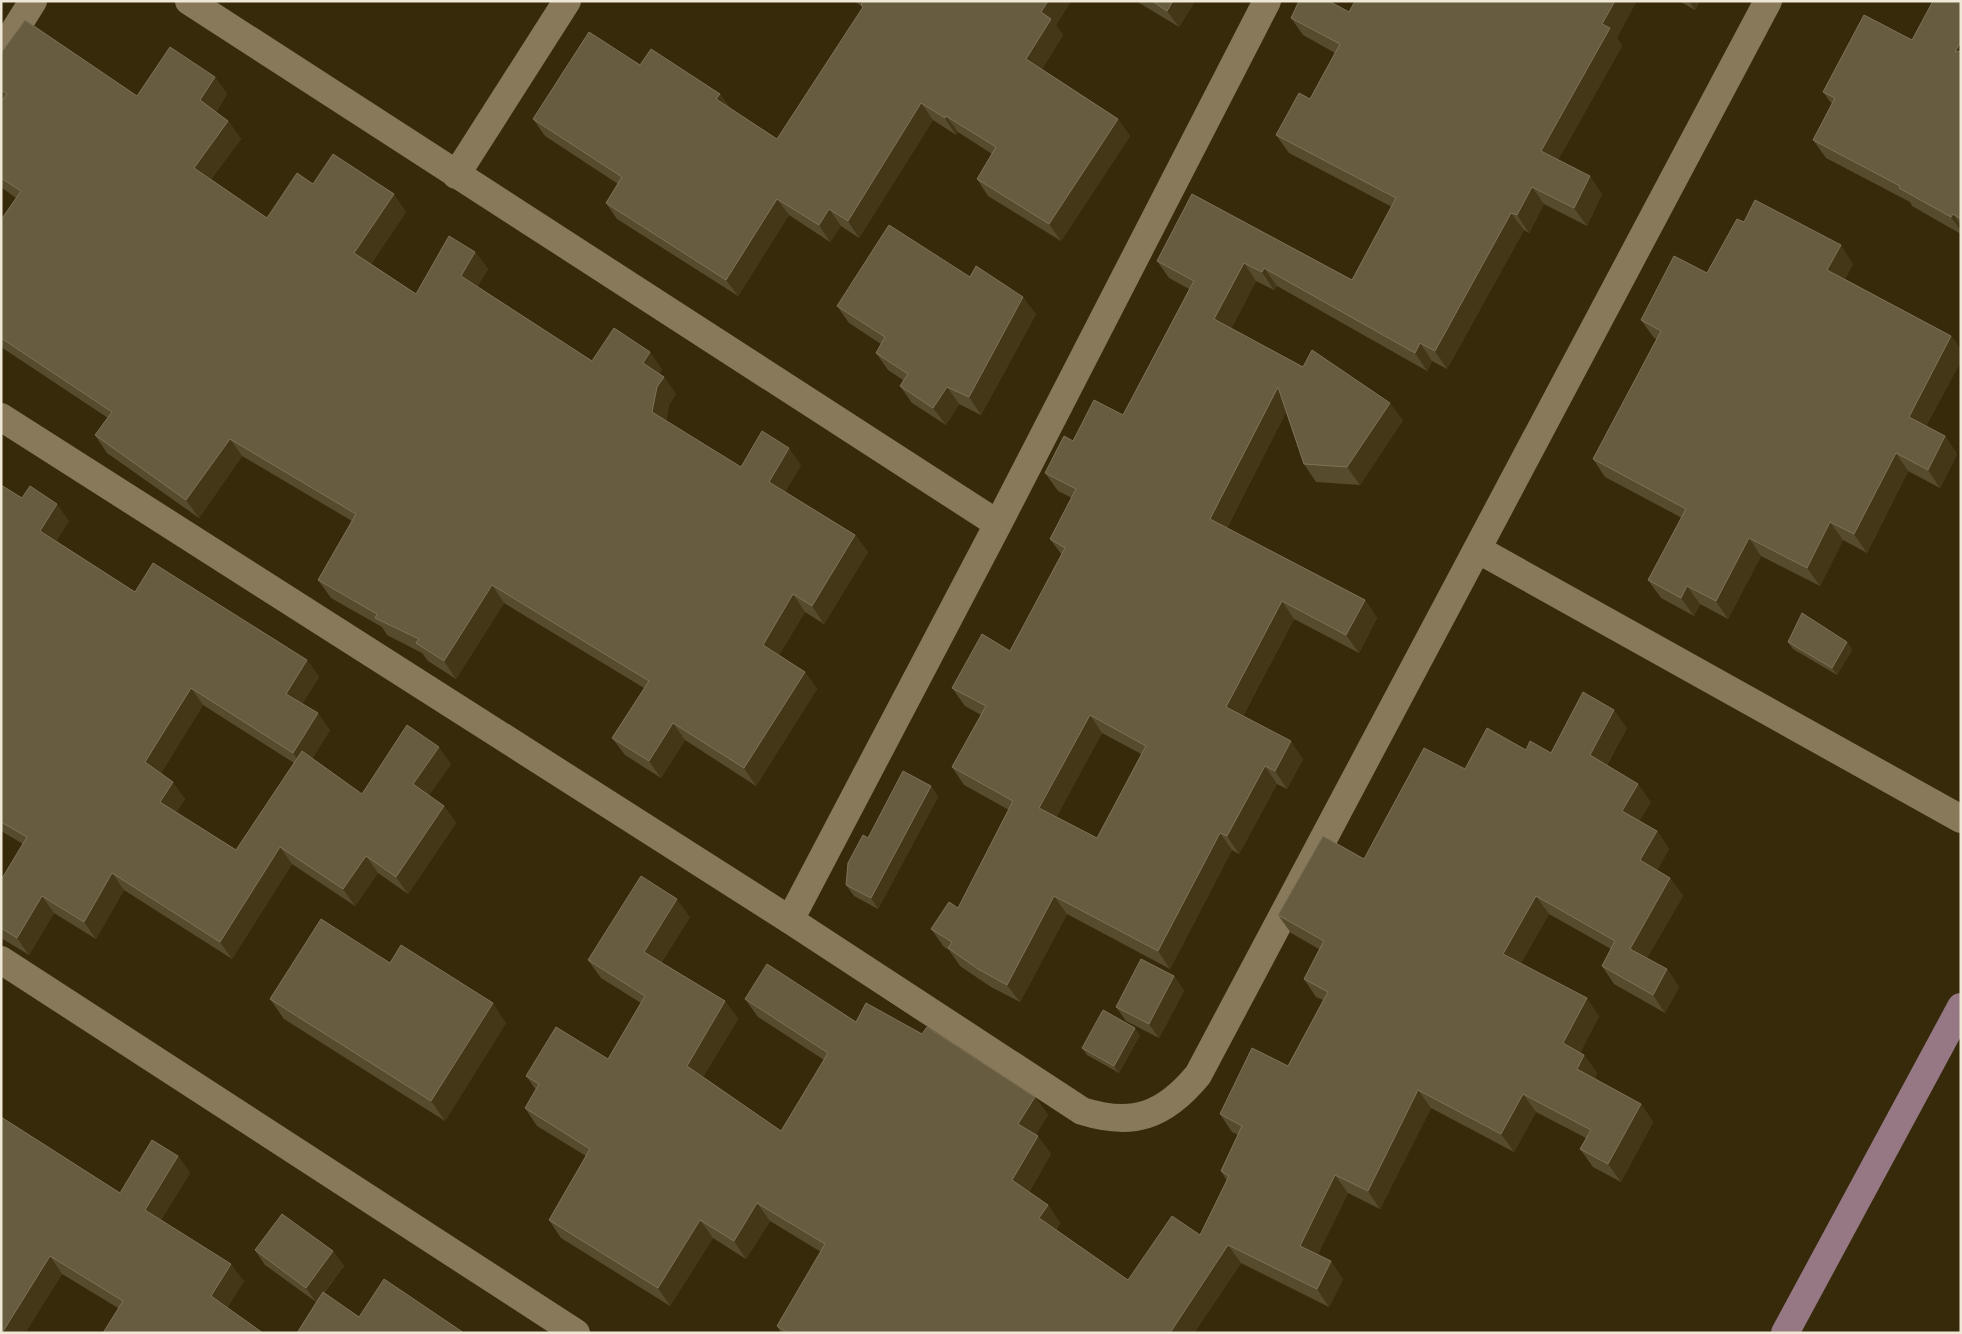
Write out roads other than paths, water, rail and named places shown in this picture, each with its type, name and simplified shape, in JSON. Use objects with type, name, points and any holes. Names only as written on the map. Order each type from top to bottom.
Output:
[{"type":"main road","points":[[1785,1333],[1961,1007]]},
{"type":"street","points":[[1,52],[33,1]]},
{"type":"street","points":[[188,1],[998,524]]},
{"type":"street","points":[[456,174],[567,1]]},
{"type":"street","points":[[790,920],[998,524],[1268,1]]},
{"type":"street","points":[[1,417],[790,920],[1082,1111],[1103,1117],[1125,1118],[1147,1115],[1167,1106],[1184,1092],[1198,1075],[1768,1]]},
{"type":"street","points":[[1477,549],[1961,819]]},
{"type":"street","points":[[1,960],[576,1333]]}]
